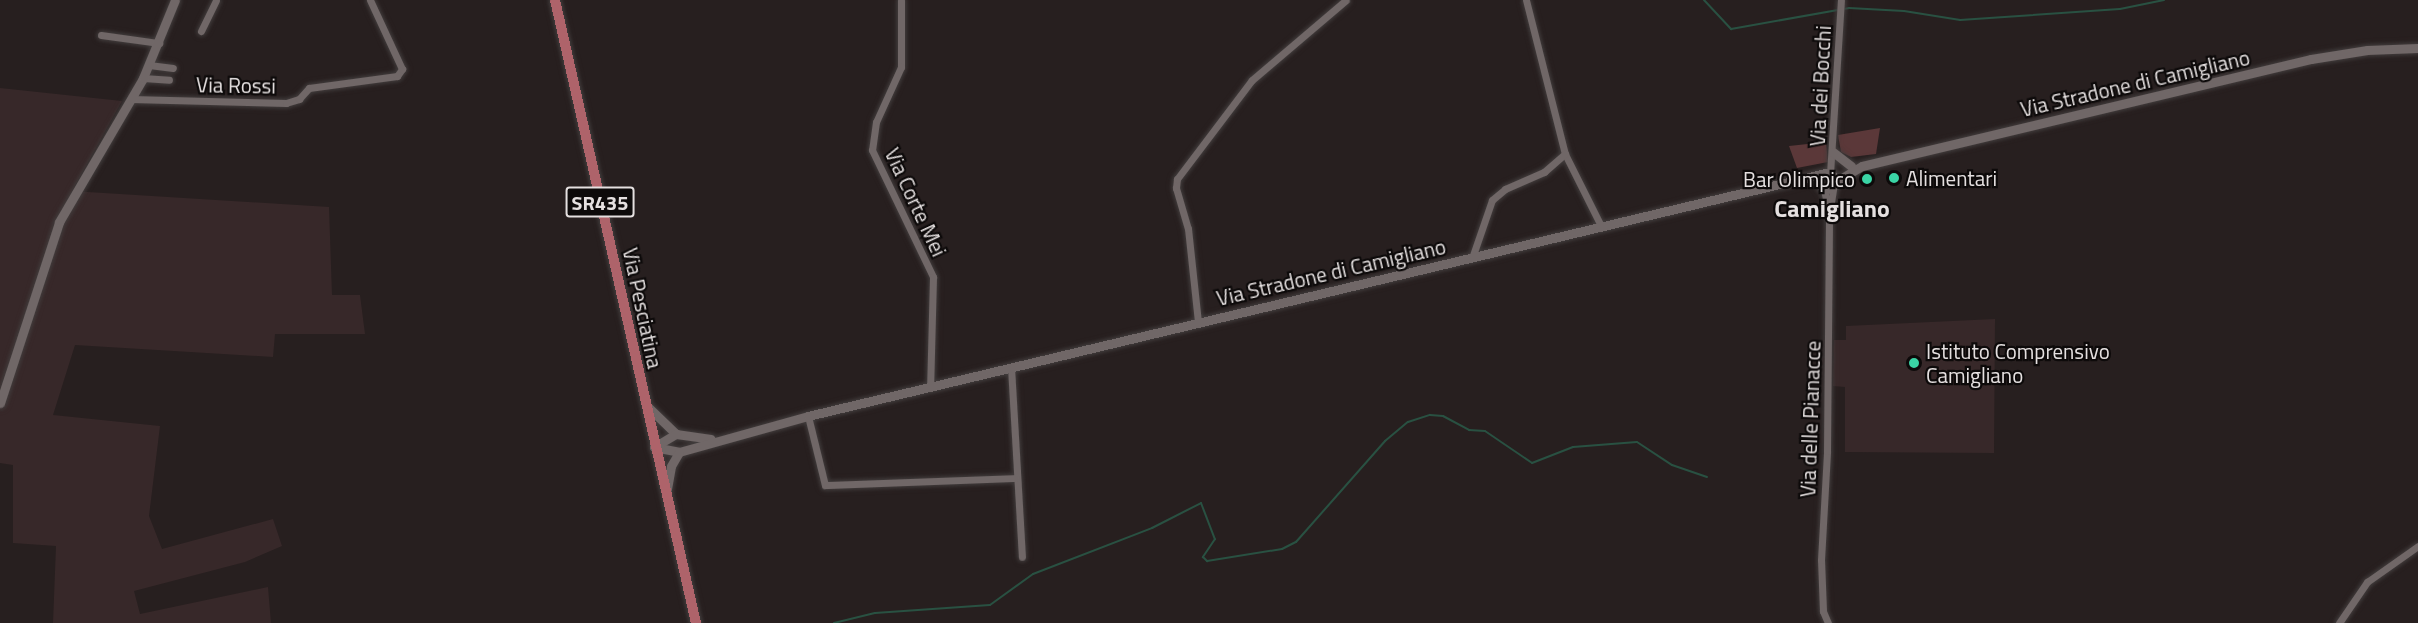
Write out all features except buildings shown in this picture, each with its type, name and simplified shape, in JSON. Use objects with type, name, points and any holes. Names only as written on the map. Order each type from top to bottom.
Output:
[{"type":"main road","name":"Via Pesciatina","points":[[555,0],[654,447],[696,623]]},
{"type":"street","points":[[0,402],[59,222],[143,78],[175,0]]},
{"type":"street","points":[[201,31],[216,0]]},
{"type":"street","name":"Via Rossi","points":[[131,99],[286,103],[299,99],[309,88],[397,76],[402,69],[370,0]]},
{"type":"street","name":"Via Corte Mei","points":[[902,0],[901,67],[876,122],[872,150],[933,277],[930,388]]},
{"type":"street","name":"Via Stradone di Camigliano","points":[[1198,322],[1188,229],[1176,188],[1178,179],[1252,80],[1346,0]]},
{"type":"street","points":[[1526,0],[1565,154],[1601,226]]},
{"type":"street","name":"Via dei Bocchi","points":[[1832,178],[1841,3]]},
{"type":"street","points":[[100,35],[159,43]]},
{"type":"street","name":"Via Stradone di Camigliano","points":[[1862,166],[2311,59],[2367,50],[2418,48]]},
{"type":"street","points":[[149,65],[173,68]]},
{"type":"street","points":[[143,78],[169,80]]},
{"type":"street","points":[[1833,152],[1851,166]]},
{"type":"street","name":"Via Stradone di Camigliano","points":[[1472,258],[1492,200],[1505,189],[1544,172],[1565,154]]},
{"type":"street","points":[[1822,187],[1851,166],[1862,166]]},
{"type":"street","points":[[1822,187],[1821,177],[1832,178],[1862,166]]},
{"type":"street","name":"Via Stradone di Camigliano","points":[[679,452],[714,440],[808,416],[1601,226],[1795,181],[1832,178]]},
{"type":"street","name":"Via delle Pianacce","points":[[1828,623],[1821,590],[1829,215],[1832,178]]},
{"type":"street","points":[[1795,181],[1822,187]]},
{"type":"street","name":"Via delle Pianacce","points":[[1822,187],[1829,215]]},
{"type":"street","points":[[1011,367],[1022,557]]},
{"type":"street","points":[[645,404],[676,434],[654,447]]},
{"type":"street","points":[[808,416],[825,485],[1016,478]]},
{"type":"street","name":"Via Stradone di Camigliano","points":[[676,434],[714,440]]},
{"type":"street","points":[[654,447],[679,452],[671,466],[666,496]]},
{"type":"street","points":[[2339,623],[2367,582],[2418,546]]},
{"type":"shaded area","points":[[0,88],[122,101],[72,191],[329,207],[332,295],[360,295],[365,334],[275,334],[273,357],[75,345],[53,415],[160,426],[149,516],[162,549],[273,519],[282,546],[245,562],[134,591],[140,614],[268,587],[271,623],[53,623],[56,546],[13,543],[13,465],[0,463]]},
{"type":"shaded area","points":[[1880,128],[1876,154],[1851,157],[1841,152],[1838,135]]},
{"type":"shaded area","points":[[1826,142],[1828,162],[1797,168],[1789,146]]},
{"type":"shaded area","name":"Istituto Comprensivo Camigliano","points":[[1995,319],[1994,453],[1845,452],[1845,387],[1833,386],[1834,340],[1846,340],[1846,326]]},
{"type":"waterway","points":[[1704,0],[1731,29],[1849,8],[1904,11],[1960,20],[2120,9],[2164,0]]},
{"type":"waterway","points":[[834,623],[875,613],[990,605],[1033,574],[1152,528],[1201,503],[1215,539],[1203,557],[1207,561],[1282,549],[1296,542],[1385,441],[1408,422],[1430,415],[1443,416],[1469,430],[1485,431],[1532,463],[1573,447],[1637,442],[1672,465],[1707,477]]},
{"type":"place","name":"Alimentari","points":[[1894,178]]},
{"type":"place","name":"Bar Olimpico","points":[[1867,179]]},
{"type":"place","name":"Istituto Comprensivo Camigliano","points":[[1914,363]]},
{"type":"district","name":"Camigliano","points":[[1832,209]]}]
